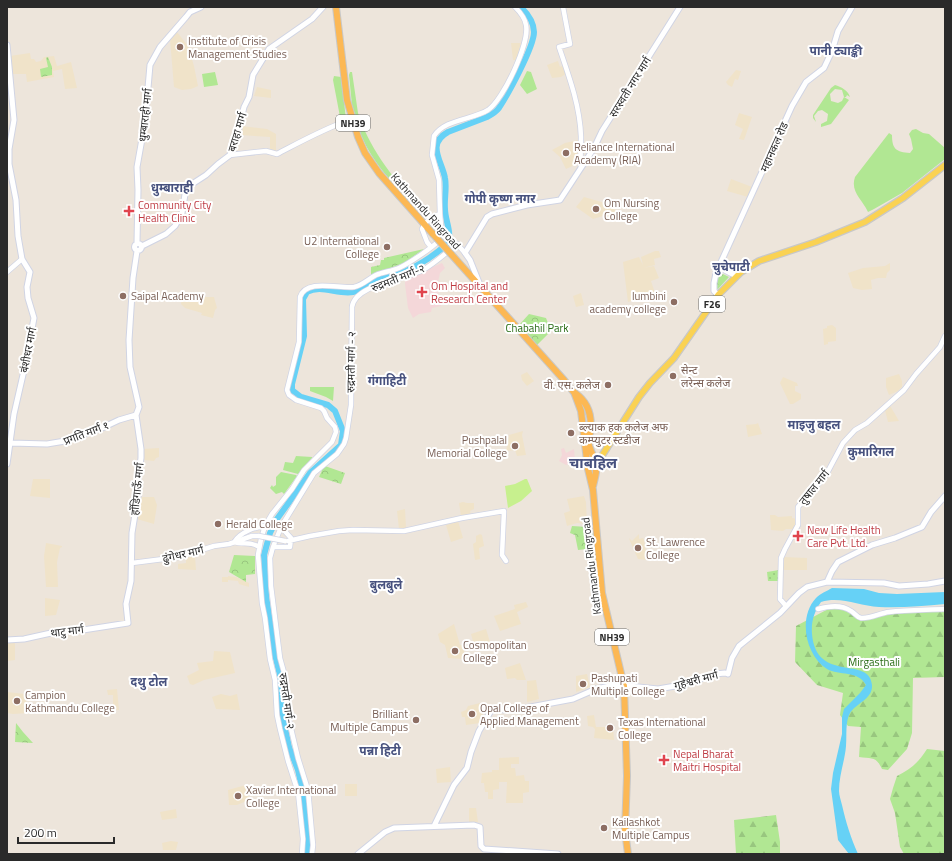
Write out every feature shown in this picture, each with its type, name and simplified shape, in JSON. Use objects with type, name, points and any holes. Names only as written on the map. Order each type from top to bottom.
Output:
[{"type":"highway","name":"Kathmandu Ringroad","points":[[336,7],[347,100],[360,141],[370,160],[380,174],[574,392],[585,412],[588,444],[590,451],[595,457],[596,478],[593,490]]},
{"type":"highway","name":"Kathmandu Ringroad","points":[[574,392],[582,419],[584,445],[593,490],[602,593],[624,687],[627,776],[625,831],[628,854]]},
{"type":"highway","points":[[587,461],[595,457]]},
{"type":"highway","points":[[589,473],[596,469]]},
{"type":"main road","name":"धुम्बाराही मार्ग","points":[[136,415],[138,407],[130,367],[129,340],[133,278],[137,251],[134,246],[139,245],[137,167],[145,122],[150,65],[160,46],[188,15],[201,7]]},
{"type":"main road","name":"बराहा मार्ग","points":[[139,245],[171,230],[182,213],[186,188],[206,175],[230,155],[244,107],[249,97],[253,75],[268,50],[312,19],[323,7]]},
{"type":"main road","name":"सरस्वती नगर मार्ग","points":[[465,253],[490,215],[527,205],[560,200],[594,148],[680,7]]},
{"type":"main road","name":"महानकल रोड","points":[[718,295],[714,292],[714,283],[719,267],[798,94],[806,82],[824,68],[832,51],[838,31],[852,7]]},
{"type":"main road","name":"बंशीधर मार्ग","points":[[7,46],[14,120],[9,149],[9,164],[16,200],[18,236],[22,259],[30,272],[27,287],[28,298],[34,318],[14,414],[7,464]]},
{"type":"main road","name":"F26","points":[[603,454],[650,383],[674,358],[718,295],[736,276],[746,268],[759,261],[816,242],[865,222],[903,198],[945,165]]},
{"type":"main road","points":[[465,253],[470,260],[480,286]]},
{"type":"main road","points":[[719,267],[736,276]]},
{"type":"main road","name":"प्रगति मार्ग १","points":[[11,443],[47,444],[66,441],[102,428],[116,421],[136,415]]},
{"type":"main road","name":"हाँडिगाऊँ मार्ग","points":[[128,623],[126,604],[131,581],[132,534],[138,496],[138,480],[141,458],[136,415]]},
{"type":"main road","points":[[595,457],[603,454]]},
{"type":"main road","points":[[596,469],[603,454]]},
{"type":"main road","points":[[828,582],[832,571],[838,562],[872,546],[922,526],[945,496]]},
{"type":"main road","points":[[624,687],[648,691],[666,690],[689,686],[712,677],[728,674],[732,658],[739,646],[780,613],[805,588],[814,585],[828,582],[884,583],[899,586],[945,581]]},
{"type":"main road","name":"थाटु मार्ग","points":[[7,640],[24,639],[60,631],[83,630],[128,623]]},
{"type":"main road","name":"गुहेश्वरी मार्ग","points":[[434,826],[454,785],[467,768],[479,731],[492,709],[507,710],[525,708],[573,699],[596,689],[615,686],[651,689],[666,688],[686,684],[721,673],[728,674]]},
{"type":"main road","points":[[358,854],[389,830],[434,826],[479,826],[481,846],[484,849],[558,854]]},
{"type":"street","points":[[302,854],[303,839],[298,792],[288,761],[277,715],[276,680],[270,659],[262,603],[258,556],[265,526],[272,514],[292,489],[304,470],[332,442],[336,432],[335,427],[321,408],[296,400],[289,395],[287,390],[299,342],[299,310],[301,293],[314,286],[359,286],[375,276],[400,268],[438,243],[442,237],[440,180],[432,155],[434,136],[441,129],[485,112],[496,103],[514,71],[526,35],[525,21],[515,7]]},
{"type":"street","points":[[562,7],[570,44],[558,47],[576,102],[581,137],[579,155],[581,168]]},
{"type":"street","points":[[230,155],[266,151],[277,154],[335,124],[352,119]]},
{"type":"street","points":[[431,247],[422,229],[424,224],[432,217],[440,214]]},
{"type":"street","name":"रुद्रमती मार्ग-२","points":[[357,296],[384,282],[423,270],[457,244],[465,253]]},
{"type":"street","points":[[7,272],[22,259]]},
{"type":"street","points":[[400,268],[403,277]]},
{"type":"street","name":"रुद्रमती मार्ग ‍- २","points":[[281,527],[314,473],[337,454],[344,444],[351,406],[352,307],[357,296]]},
{"type":"street","name":"तुषाल मार्ग","points":[[786,606],[780,600],[781,558],[798,525],[798,507],[826,475],[843,443],[855,430],[867,423],[904,390],[916,374],[940,348],[945,336]]},
{"type":"street","points":[[234,542],[252,536],[259,536],[285,542],[339,531],[404,531],[462,518],[504,511],[502,555],[506,561]]},
{"type":"street","points":[[234,542],[236,538],[243,534],[255,528],[265,526]]},
{"type":"street","points":[[273,547],[290,547],[291,540],[281,527]]},
{"type":"street","name":"रुद्रमती मार्ग-२","points":[[281,527],[270,558],[271,586],[280,658],[285,676],[288,716],[298,758],[308,790],[313,845],[312,854]]},
{"type":"street","points":[[234,542],[252,543],[259,547]]},
{"type":"street","name":"ढुंगेधर मार्ग","points":[[132,563],[178,556],[234,542]]},
{"type":"street","points":[[818,609],[835,606],[846,608],[860,618],[887,612],[945,609]]},
{"type":"shaded area","points":[[177,32],[188,46],[194,66],[198,86],[191,89],[182,90],[174,87],[170,39]]},
{"type":"shaded area","points":[[511,43],[521,43],[516,60],[513,60]]},
{"type":"shaded area","points":[[30,53],[31,59],[34,59],[36,62],[41,61],[44,57],[54,56],[57,66],[71,62],[77,88],[65,89],[62,69],[53,71],[54,77],[27,82],[26,74],[11,74],[10,56]]},
{"type":"shaded area","points":[[558,61],[560,67],[564,65],[567,73],[561,77],[552,78],[547,65]]},
{"type":"shaded area","points":[[736,70],[741,71],[738,80],[735,79],[732,87],[726,82]]},
{"type":"shaded area","points":[[257,87],[271,90],[271,98],[254,96]]},
{"type":"shaded area","points":[[739,113],[752,117],[744,140],[739,139],[743,129],[735,125]]},
{"type":"shaded area","points":[[241,126],[267,129],[276,134],[276,151],[270,149],[270,137],[239,135]]},
{"type":"shaded area","name":"Reliance International Academy (RIA)","points":[[578,140],[579,163],[566,169],[560,157],[552,150],[565,143]]},
{"type":"shaded area","points":[[731,179],[752,187],[748,197],[727,191]]},
{"type":"shaded area","name":"Om Nursing College","points":[[584,197],[605,203],[617,211],[622,219],[614,222],[603,216],[593,219],[576,207]]},
{"type":"shaded area","points":[[655,251],[659,251],[661,257],[654,259],[655,265],[643,268],[654,266],[659,278],[651,281],[655,293],[628,302],[623,262],[639,257],[643,265],[641,257]]},
{"type":"shaded area","name":"Om Hospital and Research Center","points":[[442,263],[445,268],[440,273],[437,287],[439,288],[437,304],[441,304],[441,306],[432,308],[431,312],[419,314],[413,318],[408,308],[405,279]]},
{"type":"shaded area","points":[[890,263],[890,270],[887,273],[886,278],[871,280],[872,289],[862,290],[853,288],[848,273],[863,268],[885,266]]},
{"type":"shaded area","points":[[581,293],[584,305],[576,307],[573,296]]},
{"type":"shaded area","points":[[194,294],[202,297],[214,297],[217,308],[213,318],[201,315],[202,313],[185,308],[181,304],[182,298]]},
{"type":"shaded area","points":[[832,325],[836,328],[836,341],[828,342],[828,344],[824,345],[823,329]]},
{"type":"shaded area","points":[[527,372],[534,381],[527,386],[522,380],[521,375]]},
{"type":"shaded area","points":[[899,374],[902,381],[902,387],[898,391],[889,395],[886,387],[886,378]]},
{"type":"shaded area","points":[[783,377],[797,383],[798,386],[795,386],[795,391],[801,394],[801,399],[793,404],[790,404],[780,383]]},
{"type":"shaded area","points":[[890,406],[899,421],[888,422],[885,410]]},
{"type":"shaded area","points":[[758,423],[762,434],[748,437],[746,425]]},
{"type":"shaded area","name":"Pushpalal Memorial College","points":[[523,431],[522,435],[526,455],[517,456],[515,450],[506,451],[509,435]]},
{"type":"shaded area","points":[[159,448],[159,457],[154,461],[144,460],[143,449]]},
{"type":"shaded area","points":[[564,448],[566,453],[574,449],[575,461],[566,465],[559,461],[562,455],[561,449]]},
{"type":"shaded area","points":[[33,479],[50,479],[50,498],[30,496]]},
{"type":"shaded area","points":[[584,496],[586,502],[587,524],[577,523],[567,526],[564,513],[570,511],[567,499]]},
{"type":"shaded area","points":[[142,497],[154,497],[157,505],[154,524],[137,519]]},
{"type":"shaded area","points":[[459,503],[474,503],[474,509],[470,511],[471,515],[461,516]]},
{"type":"shaded area","points":[[405,509],[406,528],[399,529],[397,511]]},
{"type":"shaded area","points":[[770,515],[775,515],[778,517],[792,516],[792,518],[797,519],[796,525],[793,529],[786,529],[783,531],[771,530]]},
{"type":"shaded area","points":[[458,521],[463,538],[451,542],[446,525]]},
{"type":"shaded area","points":[[480,534],[482,535],[484,546],[479,548],[480,559],[475,560],[473,544],[476,542],[476,536]]},
{"type":"shaded area","name":"St. Lawrence College","points":[[639,534],[639,539],[643,538],[644,540],[647,560],[638,559],[629,538],[632,541]]},
{"type":"shaded area","points":[[46,543],[62,546],[60,548],[57,562],[58,587],[46,587],[44,556]]},
{"type":"shaded area","points":[[195,556],[196,570],[178,569],[178,564],[186,563],[186,557]]},
{"type":"shaded area","points":[[783,557],[807,558],[807,570],[783,570]]},
{"type":"shaded area","points":[[222,577],[236,577],[249,583],[249,587],[239,584],[238,581],[228,580],[228,582],[222,582]]},
{"type":"shaded area","points":[[45,598],[60,600],[56,615],[45,616]]},
{"type":"shaded area","points":[[526,602],[528,607],[517,612],[521,624],[500,631],[494,616],[515,609],[514,605]]},
{"type":"shaded area","points":[[454,624],[460,645],[465,645],[463,659],[448,658],[445,645],[440,642],[438,634]]},
{"type":"shaded area","points":[[486,629],[490,642],[486,643],[487,648],[482,649],[481,644],[474,645],[471,634]]},
{"type":"shaded area","points":[[15,641],[15,660],[7,661],[8,643]]},
{"type":"shaded area","points":[[214,651],[230,652],[235,673],[204,680],[193,685],[190,684],[187,676],[199,670],[197,663],[213,661]]},
{"type":"shaded area","points":[[520,663],[526,680],[517,680],[515,678],[507,679],[505,668]]},
{"type":"shaded area","name":"Pashupati Multiple College","points":[[587,674],[590,687],[576,692],[576,676]]},
{"type":"shaded area","points":[[536,680],[539,699],[527,702],[527,681]]},
{"type":"shaded area","points":[[117,689],[119,710],[113,710],[113,695],[108,695],[107,690]]},
{"type":"shaded area","name":"Campion Kathmandu College","points":[[7,692],[25,694],[28,713],[7,713]]},
{"type":"shaded area","points":[[221,694],[230,696],[237,694],[240,710],[216,709],[212,697]]},
{"type":"shaded area","name":"Opal College of Applied Management","points":[[480,703],[480,708],[482,708],[484,717],[480,723],[466,725],[465,717],[462,717],[461,712],[466,710],[468,706]]},
{"type":"shaded area","name":"Texas International College","points":[[594,715],[596,727],[613,727],[614,740],[594,738],[595,729],[588,726],[587,716]]},
{"type":"shaded area","points":[[519,757],[519,764],[511,764],[511,768],[515,768],[516,776],[524,775],[525,781],[529,781],[529,792],[523,793],[523,803],[506,803],[507,782],[499,782],[499,789],[493,790],[493,799],[488,799],[488,792],[485,792],[484,783],[481,783],[482,773],[492,772],[492,770],[499,770],[499,758]]},
{"type":"shaded area","points":[[450,767],[451,782],[437,783],[436,769]]},
{"type":"shaded area","points":[[345,784],[357,784],[357,796],[345,796]]},
{"type":"shaded area","name":"Xavier International College","points":[[246,785],[249,800],[237,805],[229,805],[228,790]]},
{"type":"shaded area","points":[[469,808],[476,808],[478,822],[469,822]]},
{"type":"shaded area","points":[[176,809],[177,818],[162,820],[160,812]]},
{"type":"shaded area","points":[[171,841],[178,842],[176,850],[163,850],[162,843]]},
{"type":"green space","points":[[48,57],[52,67],[52,75],[41,77],[40,69],[48,67],[46,58]]},
{"type":"green space","points":[[527,71],[531,72],[537,89],[527,94],[520,85]]},
{"type":"green space","points":[[215,72],[218,85],[204,87],[202,74]]},
{"type":"green space","points":[[350,72],[352,72],[358,113],[361,122],[358,124],[352,105],[349,75]]},
{"type":"green space","points":[[334,76],[341,77],[346,119],[341,122],[333,80]]},
{"type":"green space","points":[[835,85],[848,92],[850,97],[847,95],[844,97],[849,100],[831,124],[821,127],[821,124],[827,121],[828,114],[822,110],[818,111],[814,116],[816,122],[813,115],[831,88]],"holes":[[[835,89],[842,90],[844,97],[842,101],[838,103],[831,101],[830,94]]]},
{"type":"green space","points":[[362,124],[381,160],[424,213],[419,210],[401,191],[376,162],[363,140],[358,127]]},
{"type":"green space","points":[[916,129],[923,133],[929,134],[945,148],[945,159],[902,193],[868,212],[855,191],[855,177],[889,133],[892,135],[894,147],[898,151],[910,153],[913,149],[909,134],[912,130]]},
{"type":"green space","points":[[424,249],[404,263],[371,275],[371,267],[380,265],[381,260],[384,260],[384,258]]},
{"type":"green space","points":[[719,272],[729,277],[718,289],[715,288]]},
{"type":"green space","name":"Chabahil Park","points":[[529,314],[546,318],[551,331],[537,345],[519,325]]},
{"type":"green space","points":[[310,387],[334,387],[333,401],[310,391]]},
{"type":"green space","points":[[296,456],[312,458],[298,474],[283,470],[285,462],[293,463]]},
{"type":"green space","points":[[324,466],[345,473],[341,484],[319,477]]},
{"type":"green space","points":[[281,472],[297,476],[284,494],[282,492],[276,494],[270,488],[272,485],[273,487],[276,485],[276,477]]},
{"type":"green space","points":[[527,479],[532,491],[521,501],[508,508],[505,486],[515,484]]},
{"type":"green space","points":[[572,526],[588,527],[592,533],[594,546],[587,549],[578,550],[575,535],[570,533]]},
{"type":"green space","points":[[234,555],[255,556],[255,574],[246,575],[246,582],[229,572]]},
{"type":"green space","points":[[779,570],[778,581],[768,581],[767,572]]},
{"type":"green space","name":"Mirgasthali","points":[[832,607],[845,609],[860,619],[887,613],[945,611],[945,677],[913,678],[912,733],[907,749],[888,770],[882,769],[876,760],[859,757],[861,727],[848,726],[840,715],[843,693],[817,685],[795,662],[796,626]]},
{"type":"green space","points":[[16,723],[23,732],[33,743],[15,742]]},
{"type":"green space","points":[[927,749],[945,751],[945,854],[904,854],[900,847],[895,813],[890,799],[897,776],[914,765]]},
{"type":"green space","points":[[776,815],[780,842],[780,854],[736,854],[734,820]]},
{"type":"water","points":[[832,588],[864,589],[879,593],[897,594],[945,592],[945,604],[879,607],[828,600],[821,602],[816,610],[812,625],[812,634],[816,649],[823,659],[832,664],[862,671],[869,676],[872,685],[870,694],[850,713],[848,717],[845,751],[839,785],[839,794],[845,818],[858,854],[849,854],[838,840],[831,789],[842,734],[842,717],[844,709],[866,685],[863,680],[858,677],[832,671],[819,663],[813,655],[806,635],[807,615],[810,606],[818,596]]},
{"type":"waterway","points":[[307,854],[308,837],[303,792],[298,770],[289,747],[282,714],[281,679],[275,655],[266,596],[264,555],[270,533],[277,519],[310,473],[341,445],[343,431],[335,411],[328,405],[301,397],[292,390],[292,384],[304,336],[303,299],[307,292],[318,289],[347,293],[356,291],[375,281],[396,275],[417,265],[436,253],[448,243],[449,230],[445,213],[446,182],[437,153],[438,142],[441,137],[448,132],[487,117],[499,108],[520,70],[533,39],[533,25],[528,15],[521,7]]},
{"type":"place","name":"Institute of Crisis Management Studies","points":[[180,47]]},
{"type":"place","name":"Reliance International Academy (RIA)","points":[[566,153]]},
{"type":"place","name":"Om Nursing College","points":[[596,209]]},
{"type":"place","name":"Community City Health Clinic","points":[[129,211]]},
{"type":"place","name":"U2 International College","points":[[387,247]]},
{"type":"place","name":"Om Hospital and Research Center","points":[[422,292]]},
{"type":"place","name":"Saipal Academy","points":[[123,296]]},
{"type":"place","name":"lumbini academy college","points":[[674,302]]},
{"type":"place","name":"सेन्ट लरेन्स कलेज","points":[[673,376]]},
{"type":"place","name":"वी. एस. कलेज","points":[[608,385]]},
{"type":"place","name":"ब्ल्याक हक कलेज अफ कम्प्युटर स्टडीज","points":[[571,433]]},
{"type":"place","name":"Pushpalal Memorial College","points":[[515,446]]},
{"type":"place","name":"Herald College","points":[[218,524]]},
{"type":"place","name":"New Life Health Care Pvt. Ltd.","points":[[798,536]]},
{"type":"place","name":"St. Lawrence College","points":[[638,548]]},
{"type":"place","name":"Cosmopolitan College","points":[[455,651]]},
{"type":"place","name":"Pashupati Multiple College","points":[[583,684]]},
{"type":"place","name":"Campion Kathmandu College","points":[[17,701]]},
{"type":"place","name":"Opal College of Applied Management","points":[[472,714]]},
{"type":"place","name":"Brilliant Multiple Campus","points":[[416,720]]},
{"type":"place","name":"Texas International College","points":[[610,728]]},
{"type":"place","name":"Nepal Bharat Maitri Hospital","points":[[664,760]]},
{"type":"place","name":"Xavier International College","points":[[238,796]]},
{"type":"place","name":"Kailashkot Multiple Campus","points":[[604,828]]},
{"type":"district","name":"पानी ट्याङ्की","points":[[836,50]]},
{"type":"district","name":"धुम्बाराही","points":[[172,187]]},
{"type":"district","name":"गोपी कृष्ण नगर","points":[[500,198]]},
{"type":"district","name":"चुचेपाटी","points":[[731,266]]},
{"type":"district","name":"गंगाहिटी","points":[[387,380]]},
{"type":"district","name":"माइजु बहल","points":[[814,424]]},
{"type":"district","name":"कुमारिगल","points":[[871,451]]},
{"type":"district","name":"चाबहिल","points":[[593,462]]},
{"type":"district","name":"बुलबुले","points":[[386,584]]},
{"type":"district","name":"दथु टोल","points":[[149,681]]},
{"type":"district","name":"पन्ना हिटी","points":[[380,750]]}]
